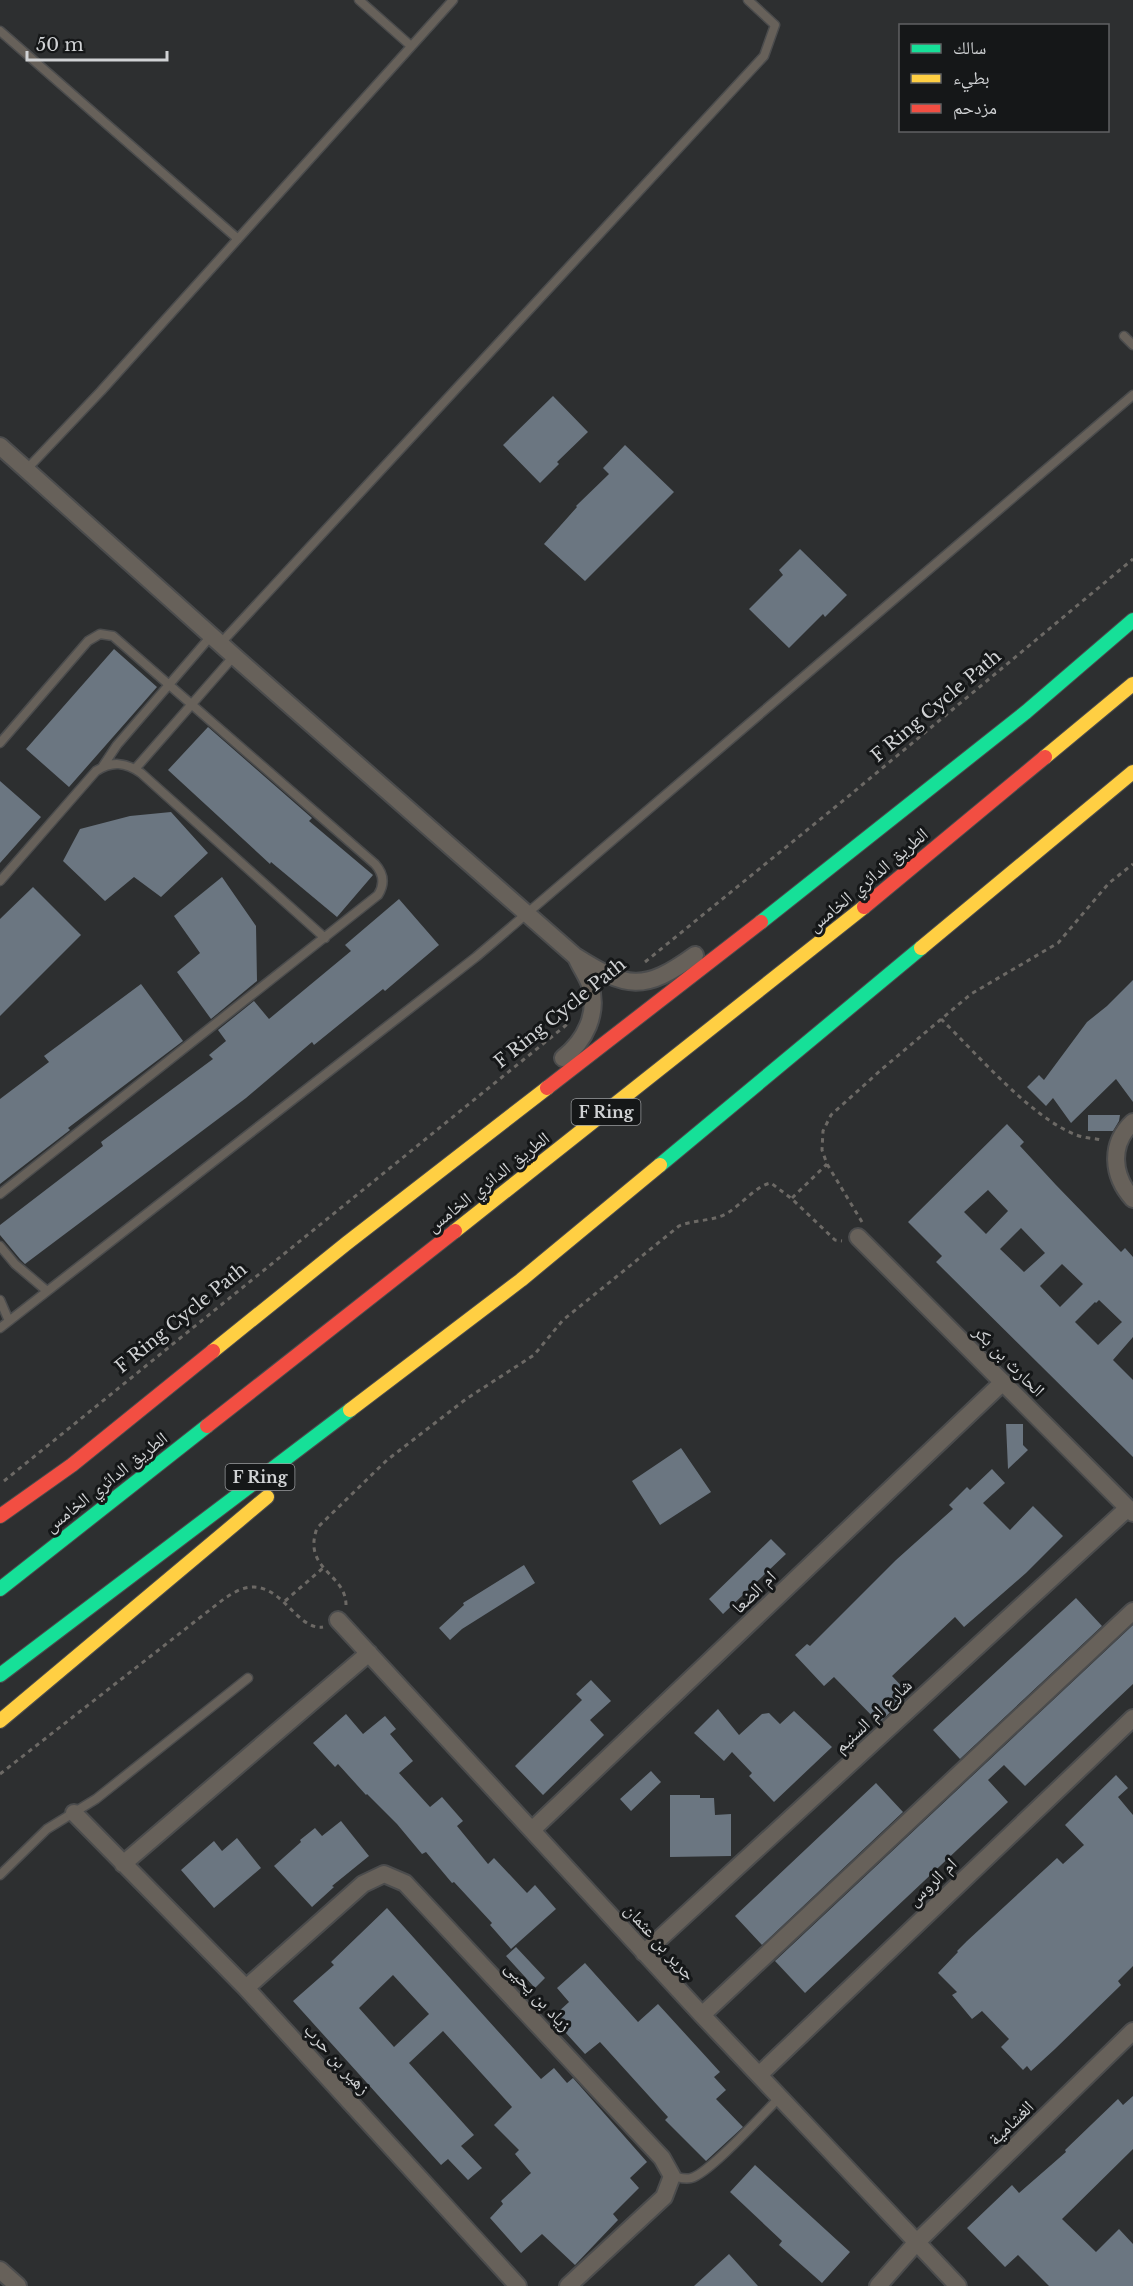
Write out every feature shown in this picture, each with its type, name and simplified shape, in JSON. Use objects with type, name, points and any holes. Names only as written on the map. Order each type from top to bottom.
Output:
[{"type":"highway","points":[[0,1516],[72,1465],[347,1243],[412,1195],[808,886],[1026,712],[1133,620]]},
{"type":"highway","name":"الطريق الدائري الخامس","points":[[0,1589],[813,950],[1133,684]]},
{"type":"highway","name":"F Ring","points":[[0,1675],[521,1280],[1133,772]]},
{"type":"highway","points":[[333,1440],[521,1280]]},
{"type":"highway","points":[[0,1721],[280,1485]]},
{"type":"highway","points":[[0,1574],[72,1531]]},
{"type":"street","points":[[0,446],[527,914],[575,956],[601,972],[622,981],[646,981],[670,973],[761,906],[808,886]]},
{"type":"street","points":[[412,1195],[427,1169],[447,1147],[571,1052],[587,1030],[592,1004],[591,987],[575,956]]},
{"type":"street","points":[[1133,1122],[1118,1143],[1115,1159],[1116,1172],[1124,1189],[1133,1199]]},
{"type":"street","name":"الحارث بن بكر","points":[[858,1237],[1130,1511]]},
{"type":"street","name":"ام الضعا","points":[[532,1830],[1003,1382]]},
{"type":"street","name":"شارع ام السنيم","points":[[644,1953],[1130,1511]]},
{"type":"street","points":[[702,2015],[1133,1611]]},
{"type":"street","name":"جرير بن عثمان","points":[[338,1620],[644,1953],[958,2286]]},
{"type":"street","points":[[123,1864],[369,1653]]},
{"type":"street","name":"ام الروس","points":[[759,2075],[1133,1718]]},
{"type":"street","name":"زهير بن حرب","points":[[74,1813],[246,1988],[518,2286]]},
{"type":"street","name":"زياد بن يحيى","points":[[246,1988],[363,1884],[384,1874],[405,1883],[662,2158],[672,2176]]},
{"type":"street","name":"الغشامية","points":[[916,2243],[1133,2031]]},
{"type":"street","points":[[568,2286],[664,2197],[672,2176]]},
{"type":"street","points":[[878,2286],[916,2243]]},
{"type":"lane","points":[[359,0],[411,46]]},
{"type":"lane","points":[[26,470],[101,391],[453,0]]},
{"type":"lane","points":[[104,766],[121,741],[170,685],[216,640],[764,56],[775,25],[748,0]]},
{"type":"lane","points":[[0,30],[238,238]]},
{"type":"lane","points":[[1124,336],[1133,345]]},
{"type":"lane","points":[[0,1328],[476,957],[1133,395]]},
{"type":"lane","points":[[0,742],[88,641],[100,634],[113,636],[380,869],[383,883],[378,895],[326,938],[0,1194]]},
{"type":"lane","points":[[135,769],[234,656]]},
{"type":"lane","points":[[0,881],[96,771],[104,766],[119,763],[135,769],[326,938]]},
{"type":"lane","points":[[0,1246],[15,1264],[47,1291]]},
{"type":"lane","points":[[0,1300],[9,1321]]},
{"type":"lane","points":[[0,1875],[47,1829],[96,1799],[248,1678]]},
{"type":"lane","points":[[672,2176],[686,2179],[697,2176],[736,2142],[779,2098]]},
{"type":"path","name":"F Ring Cycle Path","points":[[622,981],[1133,560]]},
{"type":"path","points":[[0,1774],[225,1598],[243,1588],[262,1588],[285,1601],[307,1624],[315,1628],[338,1620],[346,1609],[346,1598],[314,1552],[313,1541],[318,1528],[387,1460],[466,1400],[534,1355],[563,1320],[673,1231],[691,1221],[719,1218],[766,1184],[771,1183],[792,1198],[835,1240],[848,1241],[858,1237],[863,1224],[859,1214],[827,1164],[822,1150],[823,1131],[831,1115],[971,994],[1058,943],[1109,883],[1133,864]]},
{"type":"path","name":"F Ring Cycle Path","points":[[0,1484],[592,1004]]},
{"type":"path","points":[[941,1019],[1026,1102],[1052,1122],[1075,1135],[1118,1143]]},
{"type":"path","points":[[792,1198],[827,1164]]},
{"type":"path","points":[[285,1601],[323,1568]]},
{"type":"building","points":[[553,396],[588,432],[557,462],[559,464],[540,483],[503,445]]},
{"type":"building","points":[[625,445],[674,492],[585,581],[544,544],[576,506],[609,474],[603,468]]},
{"type":"building","points":[[800,549],[847,595],[825,617],[823,614],[789,648],[749,609],[783,575],[779,570]]},
{"type":"building","points":[[114,649],[157,687],[69,787],[26,749]]},
{"type":"building","points":[[208,727],[312,818],[309,821],[373,875],[337,917],[271,862],[270,864],[168,770]]},
{"type":"building","points":[[0,781],[41,817],[0,863]]},
{"type":"building","points":[[171,812],[208,853],[161,897],[134,877],[105,901],[63,861],[80,829],[130,816]]},
{"type":"building","points":[[222,877],[256,926],[257,981],[211,1019],[177,972],[200,953],[174,916]]},
{"type":"building","points":[[33,887],[81,935],[0,1016],[0,919]]},
{"type":"building","points":[[399,899],[439,945],[385,991],[383,989],[314,1045],[312,1042],[246,1098],[25,1264],[20,1259],[0,1235],[0,1225],[103,1146],[101,1142],[213,1059],[209,1055],[226,1041],[218,1030],[254,1001],[269,1019],[351,951],[345,945]]},
{"type":"building","points":[[1133,980],[1133,1102],[1116,1079],[1071,1123],[1053,1098],[1046,1106],[1027,1087],[1039,1075],[1044,1080],[1087,1022]]},
{"type":"building","points":[[141,984],[183,1041],[68,1128],[70,1130],[0,1184],[0,1099],[49,1062],[44,1056]]},
{"type":"building","points":[[1088,1115],[1120,1115],[1113,1131],[1088,1131]]},
{"type":"building","points":[[1007,1124],[1024,1142],[1020,1146],[1056,1185],[1121,1252],[1125,1248],[1133,1257],[1133,1337],[1113,1360],[1133,1380],[1133,1457],[936,1262],[942,1256],[908,1222]],"holes":[[[988,1190],[1008,1211],[986,1234],[964,1212]],[[1021,1228],[1045,1253],[1024,1272],[1000,1249]],[[1062,1264],[1083,1284],[1060,1307],[1040,1286]],[[1099,1300],[1122,1322],[1098,1345],[1075,1322]]]},
{"type":"building","points":[[1006,1424],[1023,1424],[1023,1445],[1028,1450],[1008,1469]]},
{"type":"building","points":[[681,1448],[711,1492],[660,1525],[632,1481]]},
{"type":"building","points":[[992,1469],[1005,1483],[983,1503],[1010,1530],[1033,1506],[1063,1536],[1026,1573],[964,1627],[955,1617],[892,1676],[909,1694],[879,1723],[834,1677],[824,1686],[795,1655],[807,1644],[810,1646],[896,1560],[953,1509],[949,1505],[967,1487],[970,1490]]},
{"type":"building","points":[[771,1539],[786,1554],[723,1614],[709,1599]]},
{"type":"building","points":[[524,1565],[535,1583],[462,1629],[450,1640],[439,1628],[464,1605],[463,1603]]},
{"type":"building","points":[[1076,1598],[1102,1626],[960,1759],[933,1730]]},
{"type":"building","points":[[1133,1625],[1133,1684],[1025,1786],[1004,1765],[988,1780],[1008,1802],[805,1993],[775,1961]]},
{"type":"building","points":[[591,1680],[611,1701],[590,1720],[604,1735],[543,1795],[515,1766],[582,1700],[576,1694]]},
{"type":"building","points":[[718,1709],[739,1735],[762,1714],[769,1713],[780,1724],[794,1711],[832,1747],[774,1802],[749,1776],[752,1773],[732,1752],[724,1761],[694,1733]]},
{"type":"building","points":[[346,1714],[363,1734],[385,1716],[396,1729],[390,1734],[413,1761],[399,1773],[430,1807],[442,1797],[463,1821],[457,1826],[488,1864],[494,1858],[527,1893],[535,1885],[556,1909],[511,1949],[490,1925],[492,1923],[454,1882],[452,1883],[426,1852],[422,1854],[397,1824],[338,1764],[335,1767],[313,1743]]},
{"type":"building","points":[[651,1771],[661,1782],[631,1811],[620,1799]]},
{"type":"building","points":[[1116,1775],[1128,1788],[1118,1797],[1133,1815],[1133,1966],[1118,1981],[1121,1985],[1055,2049],[1031,2071],[1027,2066],[1023,2070],[1001,2047],[1009,2039],[982,2011],[972,2019],[952,1995],[957,1992],[938,1973],[967,1941],[1057,1858],[1063,1864],[1084,1845],[1065,1825]]},
{"type":"building","points":[[876,1783],[903,1812],[762,1945],[735,1916]]},
{"type":"building","points":[[670,1795],[700,1795],[700,1798],[714,1798],[715,1815],[731,1814],[731,1856],[670,1857]]},
{"type":"building","points":[[341,1821],[369,1856],[332,1886],[334,1887],[312,1907],[274,1866],[315,1828],[322,1836]]},
{"type":"building","points":[[237,1838],[261,1868],[214,1908],[181,1870],[214,1841],[222,1851]]},
{"type":"building","points":[[387,1908],[541,2079],[554,2068],[567,2083],[573,2078],[647,2162],[630,2178],[639,2188],[613,2214],[618,2220],[575,2265],[542,2234],[521,2253],[490,2218],[503,2204],[501,2201],[531,2173],[515,2154],[519,2150],[494,2125],[512,2107],[443,2031],[409,2063],[474,2135],[461,2146],[482,2168],[468,2180],[448,2159],[441,2165],[293,2001],[334,1965],[331,1962]],"holes":[[[393,1975],[429,2014],[394,2047],[359,2008]]]},
{"type":"building","points":[[516,1947],[545,1978],[535,1988],[506,1956]]},
{"type":"building","points":[[585,1963],[638,2022],[658,2004],[720,2072],[714,2077],[726,2090],[716,2099],[743,2127],[706,2161],[665,2120],[668,2117],[600,2042],[585,2054],[555,2021],[561,2015],[558,2012],[569,2002],[557,1988]]},
{"type":"building","points":[[1133,2096],[1133,2149],[1062,2219],[1096,2252],[1119,2229],[1133,2244],[1133,2286],[1049,2286],[1018,2255],[1005,2267],[967,2228],[1012,2185],[1019,2193],[1066,2152],[1065,2150],[1118,2099],[1123,2105]]},
{"type":"building","points":[[755,2165],[850,2252],[822,2283],[779,2245],[782,2241],[730,2192]]},
{"type":"building","points":[[729,2254],[758,2286],[694,2286]]},
{"type":"traffic: fast","points":[[761,922],[1026,712],[1133,620]]},
{"type":"traffic: fast","points":[[660,1165],[921,948]]},
{"type":"traffic: fast","points":[[0,1675],[350,1410]]},
{"type":"traffic: fast","points":[[0,1589],[207,1426]]},
{"type":"traffic: slow","points":[[1045,757],[1133,684]]},
{"type":"traffic: slow","points":[[921,948],[1133,772]]},
{"type":"traffic: slow","points":[[455,1231],[864,907]]},
{"type":"traffic: slow","points":[[213,1351],[347,1243],[547,1088]]},
{"type":"traffic: slow","points":[[350,1410],[521,1280],[660,1165]]},
{"type":"traffic: slow","points":[[0,1721],[267,1497]]},
{"type":"traffic: jam","points":[[864,907],[1045,757]]},
{"type":"traffic: jam","points":[[547,1088],[761,922]]},
{"type":"traffic: jam","points":[[207,1426],[455,1231]]},
{"type":"traffic: jam","points":[[0,1516],[72,1465],[213,1351]]}]
